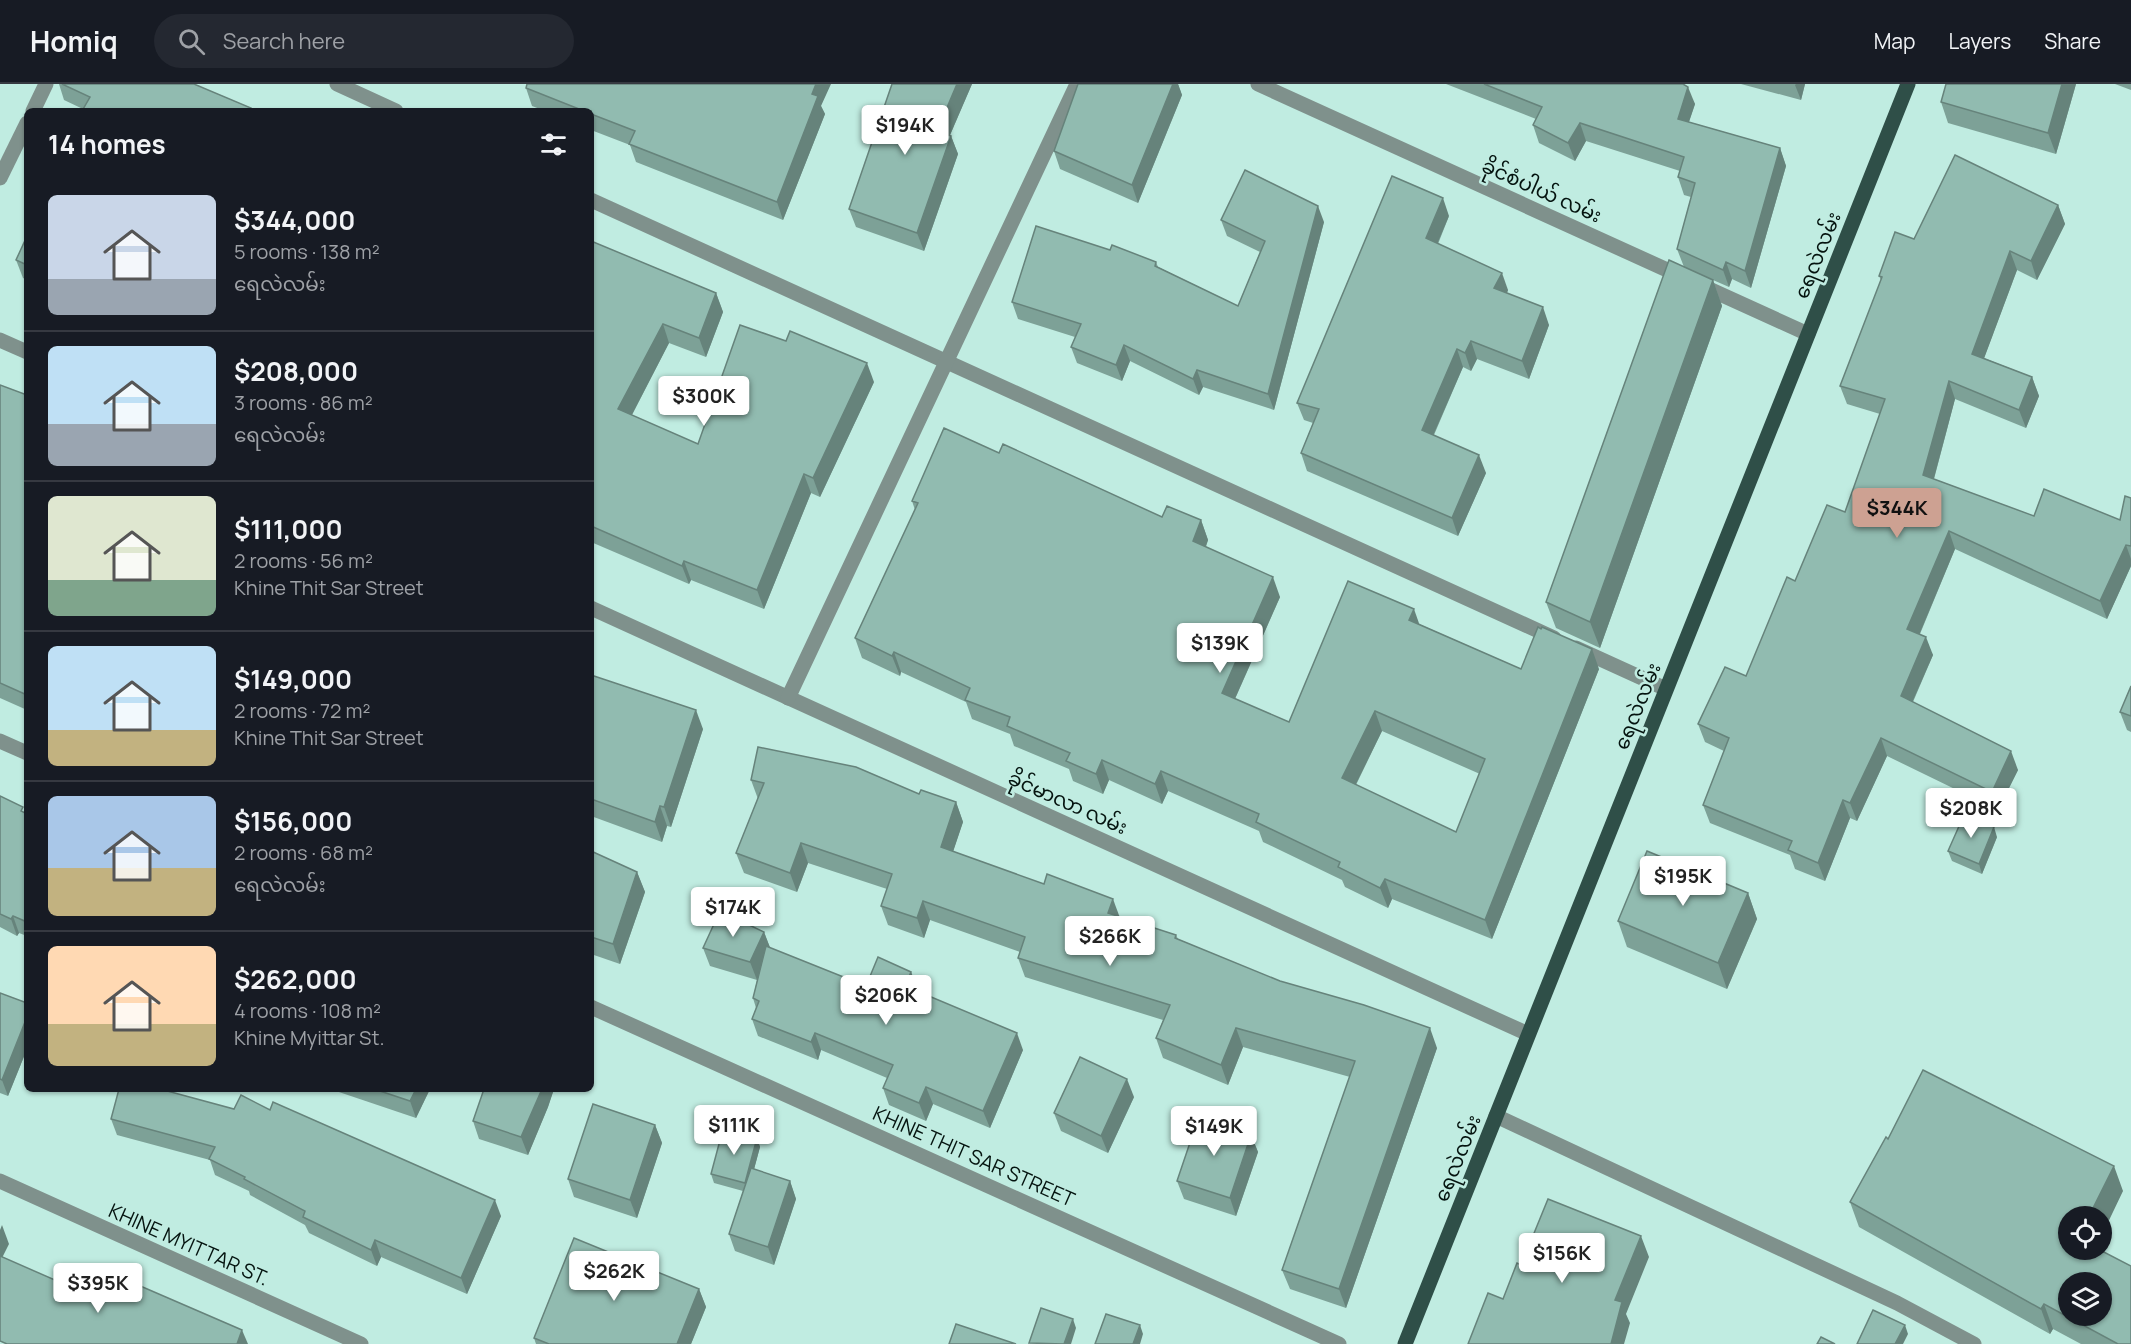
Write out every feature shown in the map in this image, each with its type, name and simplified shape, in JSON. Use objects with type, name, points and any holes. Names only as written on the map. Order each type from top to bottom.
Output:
[{"type":"main road","name":"ရေလဲလမ်း","points":[[1405,1344],[1908,84]]},
{"type":"street","points":[[34,108],[46,84]]},
{"type":"street","points":[[337,84],[389,108]]},
{"type":"street","points":[[788,698],[1077,84]]},
{"type":"street","name":"ခိုင်စံပါယ် လမ်း","points":[[1258,84],[1808,334]]},
{"type":"street","points":[[0,178],[24,129]]},
{"type":"street","points":[[594,201],[1666,689]]},
{"type":"street","points":[[0,340],[24,351]]},
{"type":"street","name":"ခိုင်မာလာ လမ်း","points":[[594,609],[1528,1034]]},
{"type":"street","points":[[0,741],[24,752]]},
{"type":"street","name":"KHINE THIT SAR STREET","points":[[594,1008],[1340,1344]]},
{"type":"street","points":[[1496,1116],[1898,1303],[1974,1344]]},
{"type":"street","name":"KHINE MYITTAR ST.","points":[[0,1181],[361,1344]]},
{"type":"building","points":[[62,84],[194,84],[251,108],[84,108],[90,97]]},
{"type":"building","points":[[527,84],[816,84],[812,94],[818,96],[777,202],[629,144],[635,131],[594,115],[594,108],[576,108],[526,88]]},
{"type":"building","points":[[892,84],[957,84],[937,131],[951,136],[917,233],[849,209]]},
{"type":"building","points":[[1078,84],[1173,84],[1132,185],[1054,151]]},
{"type":"building","points":[[1484,84],[1683,84],[1688,87],[1678,119],[1780,148],[1745,271],[1726,262],[1723,270],[1677,249],[1695,183],[1678,177],[1684,157],[1580,123],[1568,143],[1533,125],[1542,107]]},
{"type":"building","points":[[1946,84],[2062,84],[2048,133],[1941,102]]},
{"type":"building","points":[[1955,155],[2058,205],[2031,261],[2010,251],[1972,354],[2032,377],[2019,410],[1949,381],[1923,475],[2034,516],[2044,489],[2120,520],[2125,496],[2131,498],[2131,546],[2126,545],[2100,601],[1949,531],[1907,629],[1926,637],[1901,696],[2011,751],[1992,792],[1881,738],[1850,803],[1843,800],[1818,863],[1788,850],[1792,841],[1703,805],[1729,738],[1698,724],[1725,667],[1746,676],[1787,577],[1795,581],[1827,505],[1845,512],[1885,399],[1840,386],[1882,277],[1879,276],[1895,232],[1914,239]]},
{"type":"building","points":[[1245,170],[1318,206],[1268,394],[1197,370],[1193,379],[1124,345],[1116,365],[1071,347],[1081,324],[1012,302],[1036,226],[1110,250],[1112,245],[1156,262],[1155,266],[1238,306],[1265,241],[1221,220]]},
{"type":"building","points":[[1392,176],[1443,198],[1426,238],[1502,273],[1494,288],[1543,307],[1522,361],[1471,341],[1465,353],[1457,349],[1422,430],[1479,455],[1452,518],[1301,453],[1319,409],[1297,403]]},
{"type":"building","points":[[594,242],[716,293],[699,338],[663,324],[618,409],[698,444],[740,325],[786,341],[790,331],[867,363],[813,478],[804,474],[757,590],[684,561],[682,566],[594,527]]},
{"type":"building","points":[[24,243],[24,264],[16,260]]},
{"type":"building","points":[[1669,260],[1713,280],[1590,622],[1546,602]]},
{"type":"building","points":[[0,385],[24,394],[24,694],[0,683]]},
{"type":"building","points":[[944,428],[999,453],[1003,444],[1162,517],[1167,506],[1201,520],[1193,541],[1273,577],[1222,693],[1289,722],[1348,581],[1414,609],[1409,620],[1521,669],[1538,627],[1592,649],[1485,920],[1385,879],[1380,888],[1338,867],[1340,862],[1256,822],[1259,814],[1161,771],[1155,784],[1102,760],[1096,774],[1066,761],[1070,753],[1007,726],[1010,717],[965,700],[970,688],[894,652],[892,656],[855,638],[918,503],[912,501]],"holes":[[[1375,711],[1485,759],[1456,832],[1342,778]]]},
{"type":"building","points":[[594,676],[696,710],[664,807],[660,806],[655,822],[594,800]]},
{"type":"building","points":[[2131,686],[2131,716],[2120,712]]},
{"type":"building","points":[[758,747],[856,767],[919,794],[921,790],[956,802],[941,847],[1044,884],[1047,874],[1113,899],[1108,913],[1176,935],[1175,938],[1280,981],[1364,1005],[1430,1028],[1339,1289],[1282,1270],[1355,1061],[1236,1028],[1221,1065],[1156,1038],[1170,1005],[1018,958],[1025,937],[923,901],[917,918],[881,906],[892,874],[801,843],[790,873],[736,853],[764,783],[751,780]]},
{"type":"building","points":[[0,796],[23,807],[21,811],[24,812],[24,921],[13,916],[11,919],[0,914]]},
{"type":"building","points":[[1964,815],[1994,827],[1979,864],[1948,851]]},
{"type":"building","points":[[1647,851],[1748,893],[1718,963],[1618,921]]},
{"type":"building","points":[[594,852],[637,872],[613,944],[594,938]]},
{"type":"building","points":[[720,911],[764,932],[750,962],[703,948]]},
{"type":"building","points":[[766,946],[866,986],[878,957],[911,972],[905,986],[1017,1033],[983,1111],[926,1087],[919,1103],[883,1088],[893,1065],[815,1033],[811,1042],[752,1019],[759,1001],[753,998]]},
{"type":"building","points":[[0,993],[24,1002],[24,1025],[2,1080],[0,1079]]},
{"type":"building","points":[[1080,1057],[1127,1079],[1101,1136],[1054,1113]]},
{"type":"building","points":[[1923,1070],[2114,1166],[2094,1206],[2058,1206],[2058,1260],[2112,1260],[2112,1256],[2131,1266],[2131,1344],[2118,1344],[2085,1326],[2112,1326],[2112,1272],[2058,1272],[2058,1312],[2044,1304],[2041,1309],[1850,1202],[1886,1137],[1888,1139]]},
{"type":"building","points":[[118,1092],[171,1092],[234,1109],[241,1095],[270,1110],[273,1102],[495,1200],[461,1278],[375,1240],[371,1250],[303,1217],[305,1211],[209,1159],[215,1147],[111,1119]]},
{"type":"building","points":[[383,1092],[414,1092],[410,1101]]},
{"type":"building","points":[[483,1092],[541,1092],[521,1137],[473,1121]]},
{"type":"building","points":[[593,1104],[655,1125],[630,1200],[568,1179]]},
{"type":"building","points":[[1199,1116],[1251,1135],[1230,1198],[1177,1181]]},
{"type":"building","points":[[723,1129],[757,1138],[745,1183],[711,1174]]},
{"type":"building","points":[[751,1168],[790,1181],[768,1247],[729,1234]]},
{"type":"building","points":[[1548,1199],[1641,1236],[1615,1300],[1622,1302],[1611,1344],[1468,1344],[1488,1293],[1503,1299],[1517,1263],[1521,1265]]},
{"type":"building","points":[[574,1238],[699,1289],[677,1344],[549,1344],[534,1338]]},
{"type":"building","points":[[0,1256],[96,1298],[108,1272],[242,1330],[237,1344],[7,1344],[0,1341]]},
{"type":"building","points":[[1041,1308],[1073,1319],[1064,1344],[1029,1343]]},
{"type":"building","points":[[1873,1310],[1905,1325],[1895,1344],[1857,1344]]},
{"type":"building","points":[[1106,1314],[1140,1325],[1133,1344],[1095,1344]]},
{"type":"building","points":[[956,1324],[1016,1344],[949,1344]]},
{"type":"building","points":[[1821,1337],[1835,1344],[1817,1344]]}]
